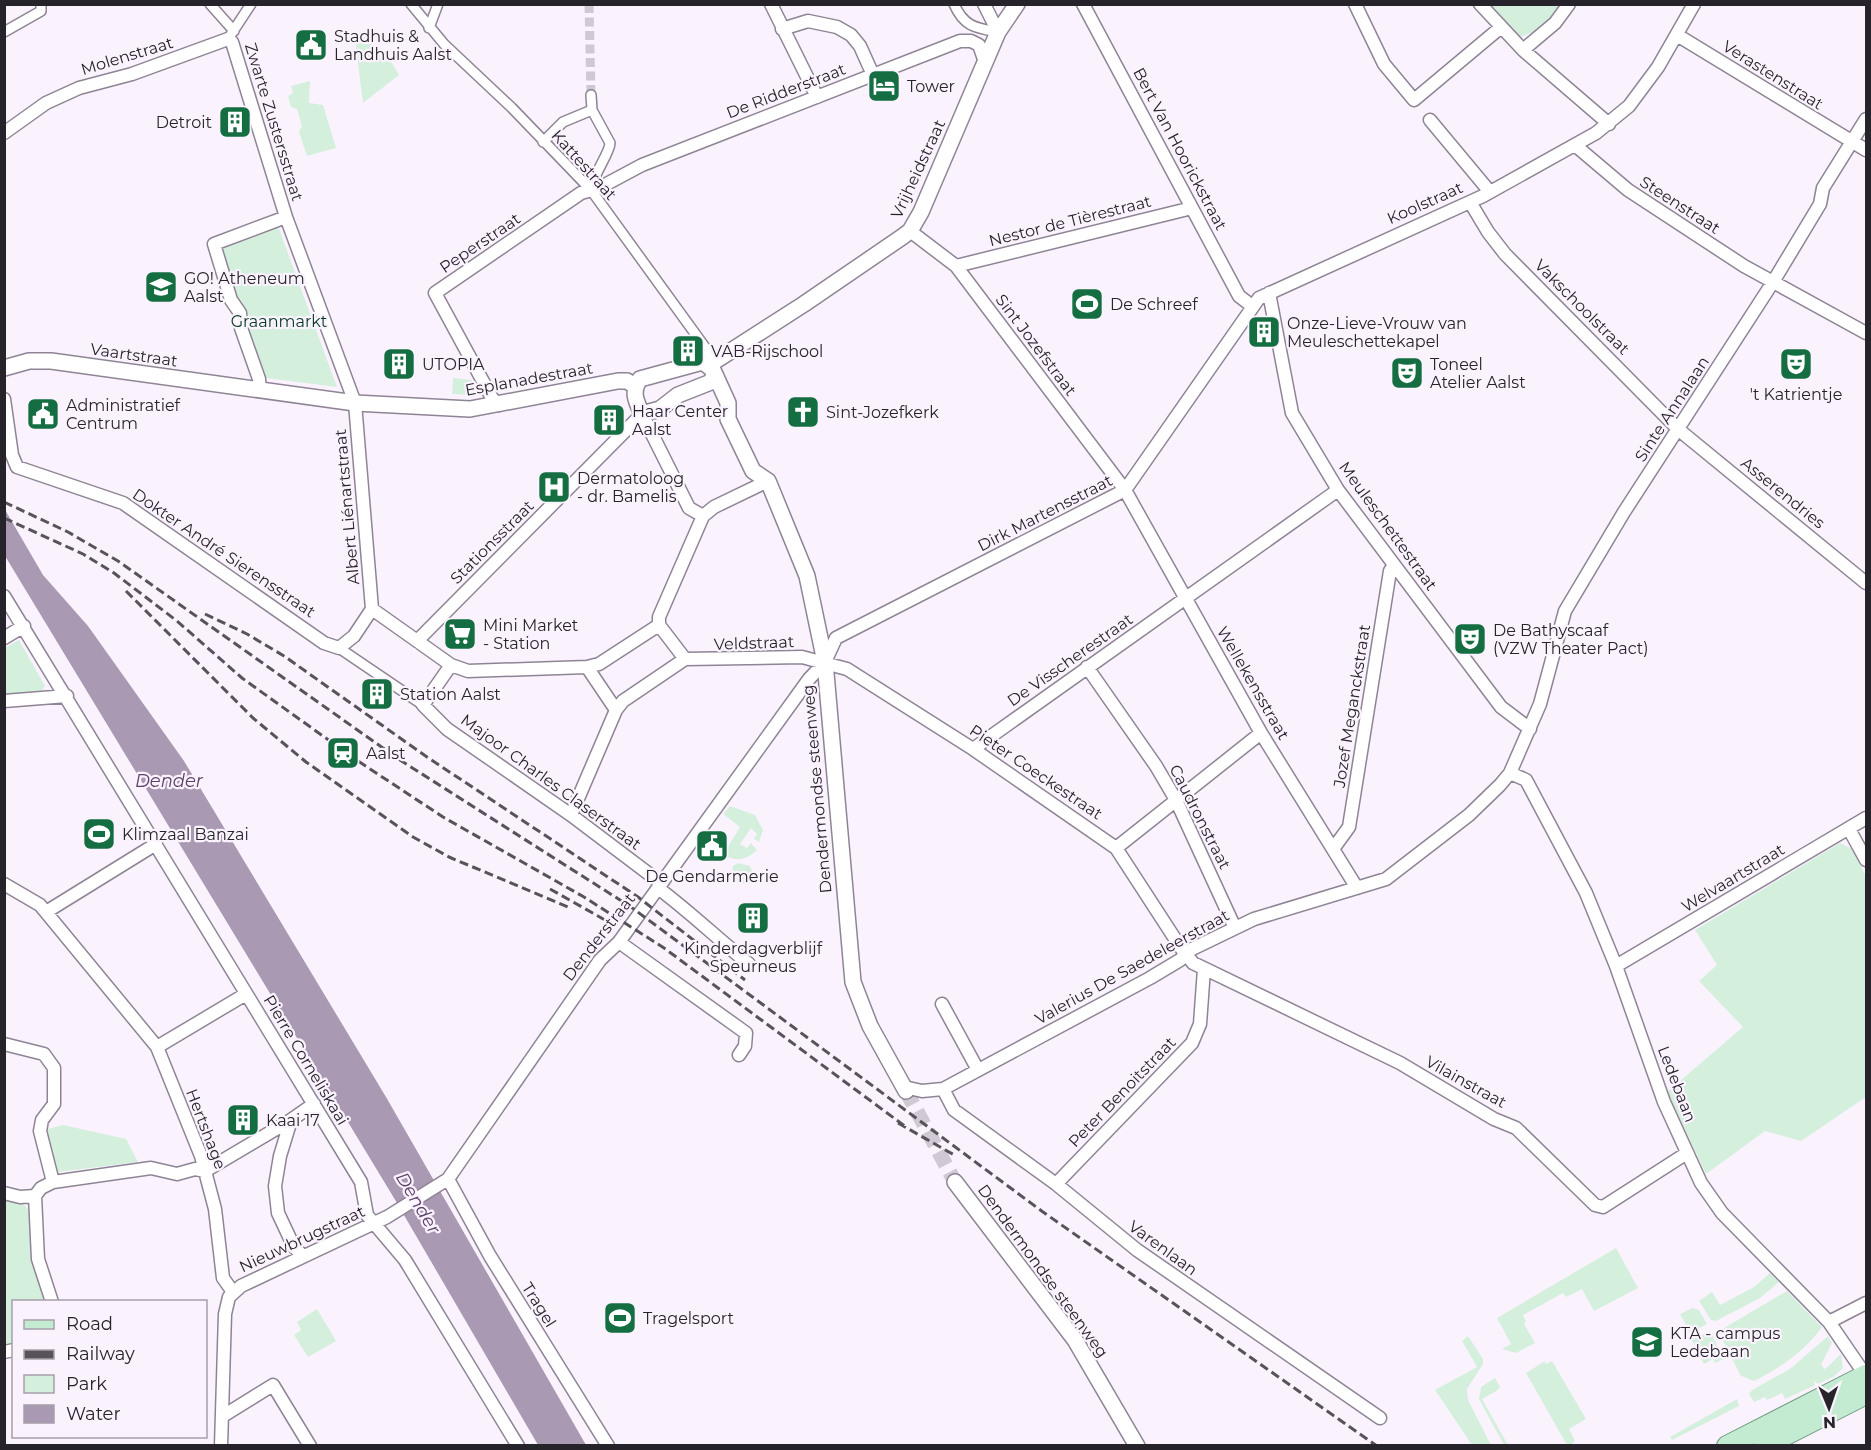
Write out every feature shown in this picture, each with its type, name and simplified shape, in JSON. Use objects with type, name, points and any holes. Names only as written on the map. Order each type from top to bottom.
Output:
[{"type":"main road","points":[[1764,1446],[1841,1398],[1866,1376]]},
{"type":"main road","points":[[1727,1446],[1841,1398],[1866,1394]]},
{"type":"street","points":[[4,32],[41,11],[41,4]]},
{"type":"street","points":[[210,4],[231,35],[251,4]]},
{"type":"street","name":"Kattestraat","points":[[411,4],[429,28],[512,108],[591,190],[707,350],[711,370]]},
{"type":"street","points":[[429,28],[438,4]]},
{"type":"street","points":[[771,4],[817,97]]},
{"type":"street","points":[[954,4],[965,23],[972,27],[998,32]]},
{"type":"street","points":[[984,4],[998,32]]},
{"type":"street","name":"Vrijheidstraat","points":[[642,414],[660,409],[678,395],[711,382],[711,370],[910,231],[921,212],[998,32],[1017,4]]},
{"type":"street","name":"Bert Van Hoorickstraat","points":[[1083,4],[1239,296],[1252,306]]},
{"type":"street","points":[[1355,4],[1384,64],[1414,100],[1500,28]]},
{"type":"street","points":[[1480,4],[1523,50],[1609,124]]},
{"type":"street","points":[[1523,50],[1555,23],[1569,4]]},
{"type":"street","name":"Koolstraat","points":[[1252,306],[1269,292],[1490,192],[1576,146],[1609,124],[1629,106],[1658,67],[1694,4]]},
{"type":"street","points":[[782,29],[808,21],[825,27],[837,27],[851,35],[860,46],[873,75]]},
{"type":"street","name":"Molenstraat","points":[[4,133],[46,103],[79,88],[132,75],[231,35]]},
{"type":"street","name":"Zwarte Zustersstraat","points":[[231,35],[286,217]]},
{"type":"street","name":"Verastenstraat","points":[[1677,35],[1866,150]]},
{"type":"street","name":"De Ridderstraat","points":[[591,190],[642,165],[963,40],[979,45],[985,62]]},
{"type":"street","points":[[591,95],[592,110],[610,148],[596,170],[591,190]]},
{"type":"street","points":[[543,142],[563,122],[592,110]]},
{"type":"street","name":"Sinte Annalaan","points":[[1530,729],[1540,704],[1565,611],[1624,512],[1773,282],[1820,204],[1823,188],[1866,119]]},
{"type":"street","points":[[1430,120],[1490,192]]},
{"type":"street","name":"Steenstraat","points":[[1576,146],[1628,190],[1744,266],[1866,333]]},
{"type":"street","name":"Peperstraat","points":[[499,405],[492,398],[435,293],[581,193],[591,190]]},
{"type":"street","name":"Vakschoolstraat","points":[[1470,202],[1488,232],[1505,254],[1679,430]]},
{"type":"street","name":"Nestor de Tièrestraat","points":[[956,266],[1192,208]]},
{"type":"street","points":[[286,217],[355,403],[260,391],[259,379],[241,328],[240,313],[231,300],[214,244],[286,217]]},
{"type":"street","name":"Sint Jozefstraat","points":[[910,231],[956,266],[1125,490]]},
{"type":"street","name":"Meuleschettestraat","points":[[1269,292],[1275,313],[1292,413],[1338,490],[1394,565],[1501,706],[1530,729]]},
{"type":"street","points":[[1252,306],[1275,313]]},
{"type":"street","name":"Dirk Martensstraat","points":[[825,662],[836,638],[1125,490],[1252,306]]},
{"type":"street","name":"Vaartstraat","points":[[4,368],[29,361],[51,361],[260,391]]},
{"type":"street","points":[[703,516],[689,508],[635,399],[635,386],[640,379],[703,362],[711,370],[728,403],[728,419],[753,471],[768,480]]},
{"type":"street","name":"Esplanadestraat","points":[[355,403],[470,409],[618,381],[627,381],[635,386]]},
{"type":"street","points":[[702,386],[716,399],[728,403]]},
{"type":"street","name":"Dokter André Sierensstraat","points":[[4,399],[12,454],[17,467],[40,477],[104,494],[123,503],[324,643],[339,648]]},
{"type":"street","name":"Albert Liénartstraat","points":[[355,403],[372,609]]},
{"type":"street","name":"Stationsstraat","points":[[417,641],[642,414]]},
{"type":"street","name":"Asserendries","points":[[1679,430],[1866,583]]},
{"type":"street","points":[[571,815],[616,710],[623,701],[685,659],[659,625],[659,617],[703,516],[714,507],[768,480]]},
{"type":"street","name":"Dendermondse steenweg","points":[[768,480],[807,576],[818,619],[825,662],[853,982],[865,1016],[905,1089]]},
{"type":"street","name":"Wellekensstraat","points":[[1125,490],[1261,733],[1357,888]]},
{"type":"street","name":"De Visscherestraat","points":[[973,749],[1338,490]]},
{"type":"street","name":"Jozef Meganckstraat","points":[[1333,849],[1349,827],[1390,572],[1394,565]]},
{"type":"street","name":"Pierre Corneliskaai","points":[[4,596],[361,1182],[367,1215],[405,1260],[518,1446]]},
{"type":"street","points":[[451,665],[423,705],[339,648],[354,636],[372,609],[451,665],[468,671],[587,667],[601,662],[659,625]]},
{"type":"street","points":[[4,638],[24,626]]},
{"type":"street","name":"Veldstraat","points":[[685,659],[802,657],[825,662]]},
{"type":"street","name":"Pieter Coeckestraat","points":[[825,662],[847,669],[973,749],[1116,848],[1186,955]]},
{"type":"street","name":"Denderstraat","points":[[387,1217],[448,1179],[586,979],[600,960],[619,942],[809,679],[825,662]]},
{"type":"street","points":[[587,667],[616,710]]},
{"type":"street","name":"Caudronstraat","points":[[1087,667],[1156,766],[1176,800],[1235,928]]},
{"type":"street","points":[[4,701],[65,693]]},
{"type":"street","name":"Majoor Charles Claserstraat","points":[[423,705],[447,729],[571,815],[660,885],[699,919],[711,933],[749,964]]},
{"type":"street","name":"Valerius De Saedeleerstraat","points":[[905,1089],[922,1091],[943,1089],[1150,978],[1235,928],[1274,912],[1386,879],[1469,815],[1510,773],[1530,729]]},
{"type":"street","points":[[1116,848],[1261,733]]},
{"type":"street","name":"Ledebaan","points":[[1510,773],[1526,780],[1586,893],[1616,966],[1664,1102],[1707,1192],[1722,1213],[1829,1322],[1866,1376]]},
{"type":"street","name":"Welvaartstraat","points":[[1616,966],[1866,818]]},
{"type":"street","points":[[1849,829],[1866,860]]},
{"type":"street","points":[[46,912],[156,844]]},
{"type":"street","name":"Hertshage","points":[[4,884],[46,912],[157,1047],[205,1171],[215,1209],[223,1278],[232,1292]]},
{"type":"street","points":[[619,942],[746,1033],[746,1046],[739,1055]]},
{"type":"street","points":[[1186,955],[1204,969]]},
{"type":"street","name":"Vilainstraat","points":[[1204,969],[1316,1020],[1400,1063],[1494,1119],[1516,1128],[1595,1205],[1603,1207],[1613,1202],[1687,1153]]},
{"type":"street","name":"Peter Benoitstraat","points":[[1056,1184],[1192,1043],[1200,1024],[1204,969]]},
{"type":"street","points":[[157,1047],[246,994]]},
{"type":"street","points":[[942,1004],[978,1070]]},
{"type":"street","points":[[4,1044],[44,1054],[54,1068],[54,1104],[42,1120],[40,1131],[53,1182]]},
{"type":"street","name":"Varenlaan","points":[[943,1089],[954,1110],[1056,1184],[1137,1251],[1380,1418]]},
{"type":"street","points":[[50,1300],[38,1259],[35,1196],[41,1188],[53,1182],[151,1168],[177,1174],[195,1169],[205,1171],[314,1104]]},
{"type":"street","points":[[291,1120],[277,1169],[276,1197],[280,1218],[294,1246],[303,1256]]},
{"type":"street","name":"Tragel","points":[[448,1179],[490,1256],[608,1446]]},
{"type":"street","name":"Dendermondse steenweg","points":[[955,1182],[1080,1348],[1137,1446]]},
{"type":"street","points":[[4,1193],[35,1196]]},
{"type":"street","name":"Nieuwbrugstraat","points":[[232,1292],[387,1217]]},
{"type":"street","points":[[221,1446],[225,1314],[226,1303],[232,1292]]},
{"type":"street","points":[[1829,1322],[1866,1303]]},
{"type":"street","points":[[223,1416],[273,1385],[310,1446]]},
{"type":"green space","points":[[1488,5],[1562,5],[1540,30],[1517,38]]},
{"type":"green space","points":[[368,36],[373,48],[378,47],[381,57],[387,55],[399,75],[363,103],[355,39]]},
{"type":"green space","points":[[310,81],[309,103],[323,105],[336,148],[307,156],[299,132],[302,126],[297,109],[291,107],[288,96],[293,93],[291,86]]},
{"type":"green space","name":"Graanmarkt","points":[[278,226],[337,387],[266,378],[218,247]]},
{"type":"green space","points":[[453,378],[472,380],[471,395],[452,394]]},
{"type":"green space","points":[[19,640],[45,686],[41,692],[5,696],[5,648]]},
{"type":"green space","points":[[730,806],[755,815],[763,830],[759,842],[754,839],[757,834],[751,828],[740,844],[747,848],[751,843],[757,850],[741,859],[732,859],[723,855],[740,827],[723,814]]},
{"type":"green space","points":[[1840,843],[1854,850],[1866,877],[1866,1097],[1801,1141],[1765,1131],[1706,1174],[1667,1092],[1743,1027],[1699,981],[1717,965],[1695,930]]},
{"type":"green space","points":[[738,863],[750,866],[753,874],[748,875],[751,880],[742,884],[736,882],[738,877],[733,874],[732,876],[733,866]]},
{"type":"green space","points":[[63,1125],[126,1139],[138,1162],[58,1172],[50,1157],[44,1130]]},
{"type":"green space","points":[[4,1197],[22,1203],[28,1209],[34,1264],[48,1300],[12,1300],[12,1347],[4,1348]]},
{"type":"green space","points":[[1616,1248],[1638,1288],[1594,1311],[1582,1289],[1566,1297],[1563,1293],[1523,1315],[1526,1322],[1524,1324],[1535,1343],[1516,1353],[1502,1349],[1511,1344],[1497,1318]]},
{"type":"green space","points":[[1770,1273],[1779,1282],[1760,1298],[1716,1321],[1711,1320],[1699,1301],[1712,1292],[1720,1305],[1754,1287]]},
{"type":"green space","points":[[1787,1291],[1822,1327],[1800,1351],[1773,1370],[1754,1381],[1741,1376],[1722,1339],[1724,1328]]},
{"type":"green space","points":[[1692,1308],[1699,1310],[1707,1324],[1690,1333],[1680,1314]]},
{"type":"green space","points":[[317,1309],[336,1341],[308,1357],[294,1335],[301,1330],[297,1322]]},
{"type":"green space","points":[[1710,1331],[1724,1359],[1715,1363],[1713,1359],[1704,1364],[1692,1340]]},
{"type":"green space","points":[[1468,1336],[1483,1359],[1483,1364],[1467,1389],[1468,1400],[1491,1445],[1472,1445],[1435,1390],[1477,1367],[1462,1341]]},
{"type":"green space","points":[[1828,1336],[1832,1343],[1821,1365],[1825,1369],[1841,1354],[1843,1368],[1833,1377],[1785,1399],[1782,1393],[1767,1400],[1765,1397],[1754,1402],[1749,1394],[1752,1390],[1790,1369]]},
{"type":"green space","points":[[1545,1361],[1546,1364],[1552,1361],[1586,1419],[1569,1429],[1575,1441],[1571,1445],[1567,1445],[1526,1373]]},
{"type":"green space","points":[[1495,1378],[1500,1387],[1482,1399],[1508,1445],[1504,1445],[1479,1399],[1481,1387]]},
{"type":"green space","points":[[1737,1399],[1739,1406],[1672,1440],[1670,1437]]},
{"type":"water","name":"Dender","points":[[4,508],[43,575],[88,626],[184,761],[386,1097],[586,1445],[538,1445],[394,1198],[5,556]]},
{"type":"tunnel","points":[[589,4],[591,95]]},
{"type":"tunnel","points":[[906,1091],[955,1182]]},
{"type":"railway","points":[[4,502],[68,532],[118,561],[400,760],[631,907],[1043,1212],[1377,1446]]},
{"type":"railway","points":[[4,518],[83,554],[114,573],[177,621],[242,678],[355,759],[443,817],[584,897],[664,948],[906,1127]]},
{"type":"railway","points":[[126,591],[253,718],[306,762],[413,837],[449,857],[568,907]]},
{"type":"railway","points":[[205,614],[247,634],[284,656],[427,757],[638,897],[745,980]]},
{"type":"railway","points":[[550,889],[605,920]]},
{"type":"railway","points":[[898,1123],[956,1156]]},
{"type":"place","name":"Stadhuis & Landhuis Aalst","points":[[311,45]]},
{"type":"place","name":"Tower","points":[[884,86]]},
{"type":"place","name":"Detroit","points":[[235,122]]},
{"type":"place","name":"GO! Atheneum Aalst","points":[[161,287]]},
{"type":"place","name":"De Schreef","points":[[1087,304]]},
{"type":"place","name":"Onze-Lieve-Vrouw van Meuleschettekapel","points":[[1264,332]]},
{"type":"place","name":"VAB-Rijschool","points":[[688,351]]},
{"type":"place","name":"UTOPIA","points":[[399,364]]},
{"type":"place","name":"'t Katrientje","points":[[1796,364]]},
{"type":"place","name":"Toneel Atelier Aalst","points":[[1407,373]]},
{"type":"place","name":"Sint-Jozefkerk","points":[[803,412]]},
{"type":"place","name":"Administratief Centrum","points":[[43,414]]},
{"type":"place","name":"Haar Center Aalst","points":[[609,420]]},
{"type":"place","name":"Dermatoloog - dr. Bamelis","points":[[554,487]]},
{"type":"place","name":"Mini Market - Station","points":[[460,634]]},
{"type":"place","name":"De Bathyscaaf (VZW Theater Pact)","points":[[1470,639]]},
{"type":"place","name":"Station Aalst","points":[[377,694]]},
{"type":"place","name":"Aalst","points":[[343,753]]},
{"type":"place","name":"Klimzaal Banzai","points":[[99,834]]},
{"type":"place","name":"De Gendarmerie","points":[[712,846]]},
{"type":"place","name":"Kinderdagverblijf Speurneus","points":[[753,918]]},
{"type":"place","name":"Kaai 17","points":[[243,1120]]},
{"type":"place","name":"Tragelsport","points":[[620,1318]]},
{"type":"place","name":"KTA - campus Ledebaan","points":[[1647,1342]]}]
